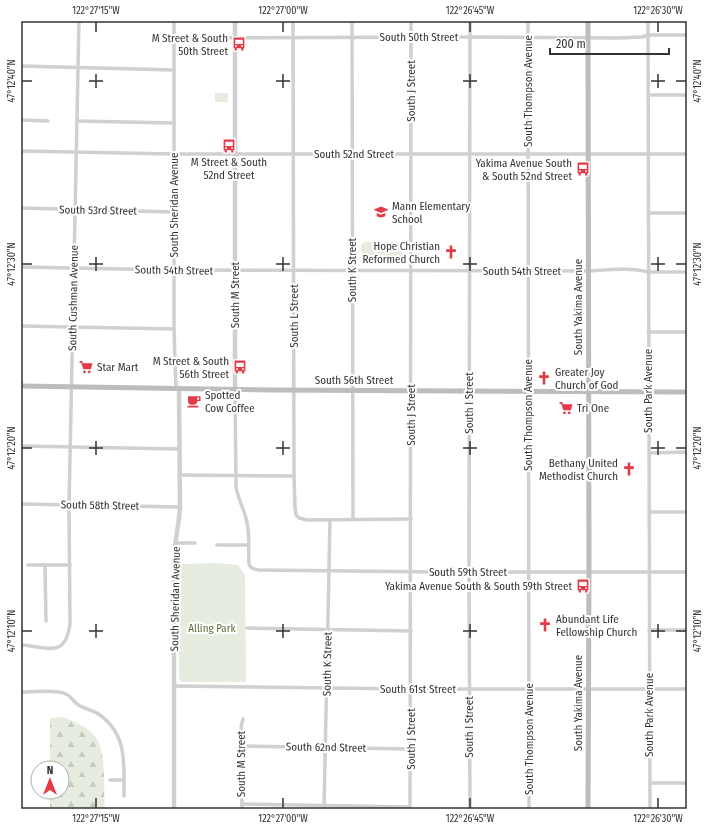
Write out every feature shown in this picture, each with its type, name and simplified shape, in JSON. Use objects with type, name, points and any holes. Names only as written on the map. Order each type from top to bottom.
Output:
[{"type":"main road","name":"South Yakima Avenue","points":[[588,21],[588,809]]},
{"type":"main road","name":"South 56th Street","points":[[21,386],[235,390],[687,392]]},
{"type":"street","name":"South Cushman Avenue","points":[[21,645],[50,649],[62,645],[67,638],[70,624],[69,505],[79,21]]},
{"type":"street","name":"South Sheridan Avenue","points":[[174,21],[174,329],[180,506],[174,566],[174,809]]},
{"type":"street","name":"South M Street","points":[[235,21],[235,476],[237,494],[246,517],[250,567]]},
{"type":"street","name":"South L Street","points":[[293,21],[294,502],[296,515],[299,518],[304,520],[330,520]]},
{"type":"street","name":"South K Street","points":[[352,21],[353,520]]},
{"type":"street","name":"South J Street","points":[[410,808],[411,21]]},
{"type":"street","name":"South I Street","points":[[470,21],[470,809]]},
{"type":"street","name":"South Thompson Avenue","points":[[528,21],[529,809]]},
{"type":"street","name":"South Park Avenue","points":[[648,21],[650,809]]},
{"type":"street","name":"South 50th Street","points":[[174,38],[642,37],[648,35],[687,35]]},
{"type":"street","points":[[21,66],[174,70]]},
{"type":"street","points":[[648,95],[687,95]]},
{"type":"street","points":[[21,120],[48,121]]},
{"type":"street","points":[[77,121],[174,123]]},
{"type":"street","name":"South 52nd Street","points":[[21,151],[174,154],[687,154]]},
{"type":"street","name":"South 53rd Street","points":[[21,208],[174,212]]},
{"type":"street","points":[[648,213],[687,213]]},
{"type":"street","name":"South 54th Street","points":[[21,267],[174,270],[642,270],[648,272],[687,272]]},
{"type":"street","points":[[21,326],[174,329]]},
{"type":"street","points":[[648,332],[687,332]]},
{"type":"street","points":[[21,446],[179,449]]},
{"type":"street","points":[[649,452],[687,452]]},
{"type":"street","points":[[179,475],[294,476]]},
{"type":"street","name":"South 58th Street","points":[[21,504],[180,506]]},
{"type":"street","points":[[649,512],[687,512]]},
{"type":"street","points":[[330,520],[411,519]]},
{"type":"street","name":"South K Street","points":[[324,808],[330,520]]},
{"type":"street","points":[[176,543],[195,543]]},
{"type":"street","points":[[217,545],[248,546]]},
{"type":"street","points":[[28,565],[70,565]]},
{"type":"street","points":[[45,565],[46,621]]},
{"type":"street","name":"South 59th Street","points":[[250,567],[259,570],[410,572],[687,572]]},
{"type":"street","points":[[247,628],[411,631]]},
{"type":"street","points":[[649,630],[687,630]]},
{"type":"street","name":"South 61st Street","points":[[174,686],[411,689],[687,689]]},
{"type":"street","points":[[21,692],[61,692],[68,695],[76,704],[97,713],[112,727],[120,741],[123,752],[124,796]]},
{"type":"street","name":"South M Street","points":[[242,809],[243,719]]},
{"type":"street","name":"South 62nd Street","points":[[242,746],[410,749]]},
{"type":"street","points":[[110,780],[124,780]]},
{"type":"street","points":[[650,783],[687,783]]},
{"type":"street","points":[[242,804],[324,808],[410,808]]},
{"type":"green space","points":[[215,93],[228,93],[228,102],[215,102]]},
{"type":"green space","points":[[365,242],[401,242],[403,243],[403,259],[400,262],[365,261],[362,258],[361,245]]},
{"type":"green space","name":"Alling Park","points":[[178,563],[215,563],[238,565],[245,575],[246,682],[182,682],[179,680]]},
{"type":"green space","points":[[64,717],[81,725],[89,730],[99,742],[104,771],[105,809],[50,809],[50,800],[70,800],[70,760],[50,760],[50,718]]},
{"type":"place","name":"M Street & South 50th Street","points":[[239,44]]},
{"type":"place","name":"M Street & South 52nd Street","points":[[229,146]]},
{"type":"place","name":"Yakima Avenue South & South 52nd Street","points":[[583,169]]},
{"type":"place","name":"Mann Elementary School","points":[[381,212]]},
{"type":"place","name":"Hope Christian Reformed Church","points":[[451,252]]},
{"type":"place","name":"Star Mart","points":[[86,367]]},
{"type":"place","name":"M Street & South 56th Street","points":[[240,367]]},
{"type":"place","name":"Greater Joy Church of God","points":[[544,378]]},
{"type":"place","name":"Spotted Cow Coffee","points":[[194,401]]},
{"type":"place","name":"Tri One","points":[[566,408]]},
{"type":"place","name":"Bethany United Methodist Church","points":[[629,469]]},
{"type":"place","name":"Yakima Avenue South & South 59th Street","points":[[583,586]]},
{"type":"place","name":"Abundant Life Fellowship Church","points":[[545,625]]}]
